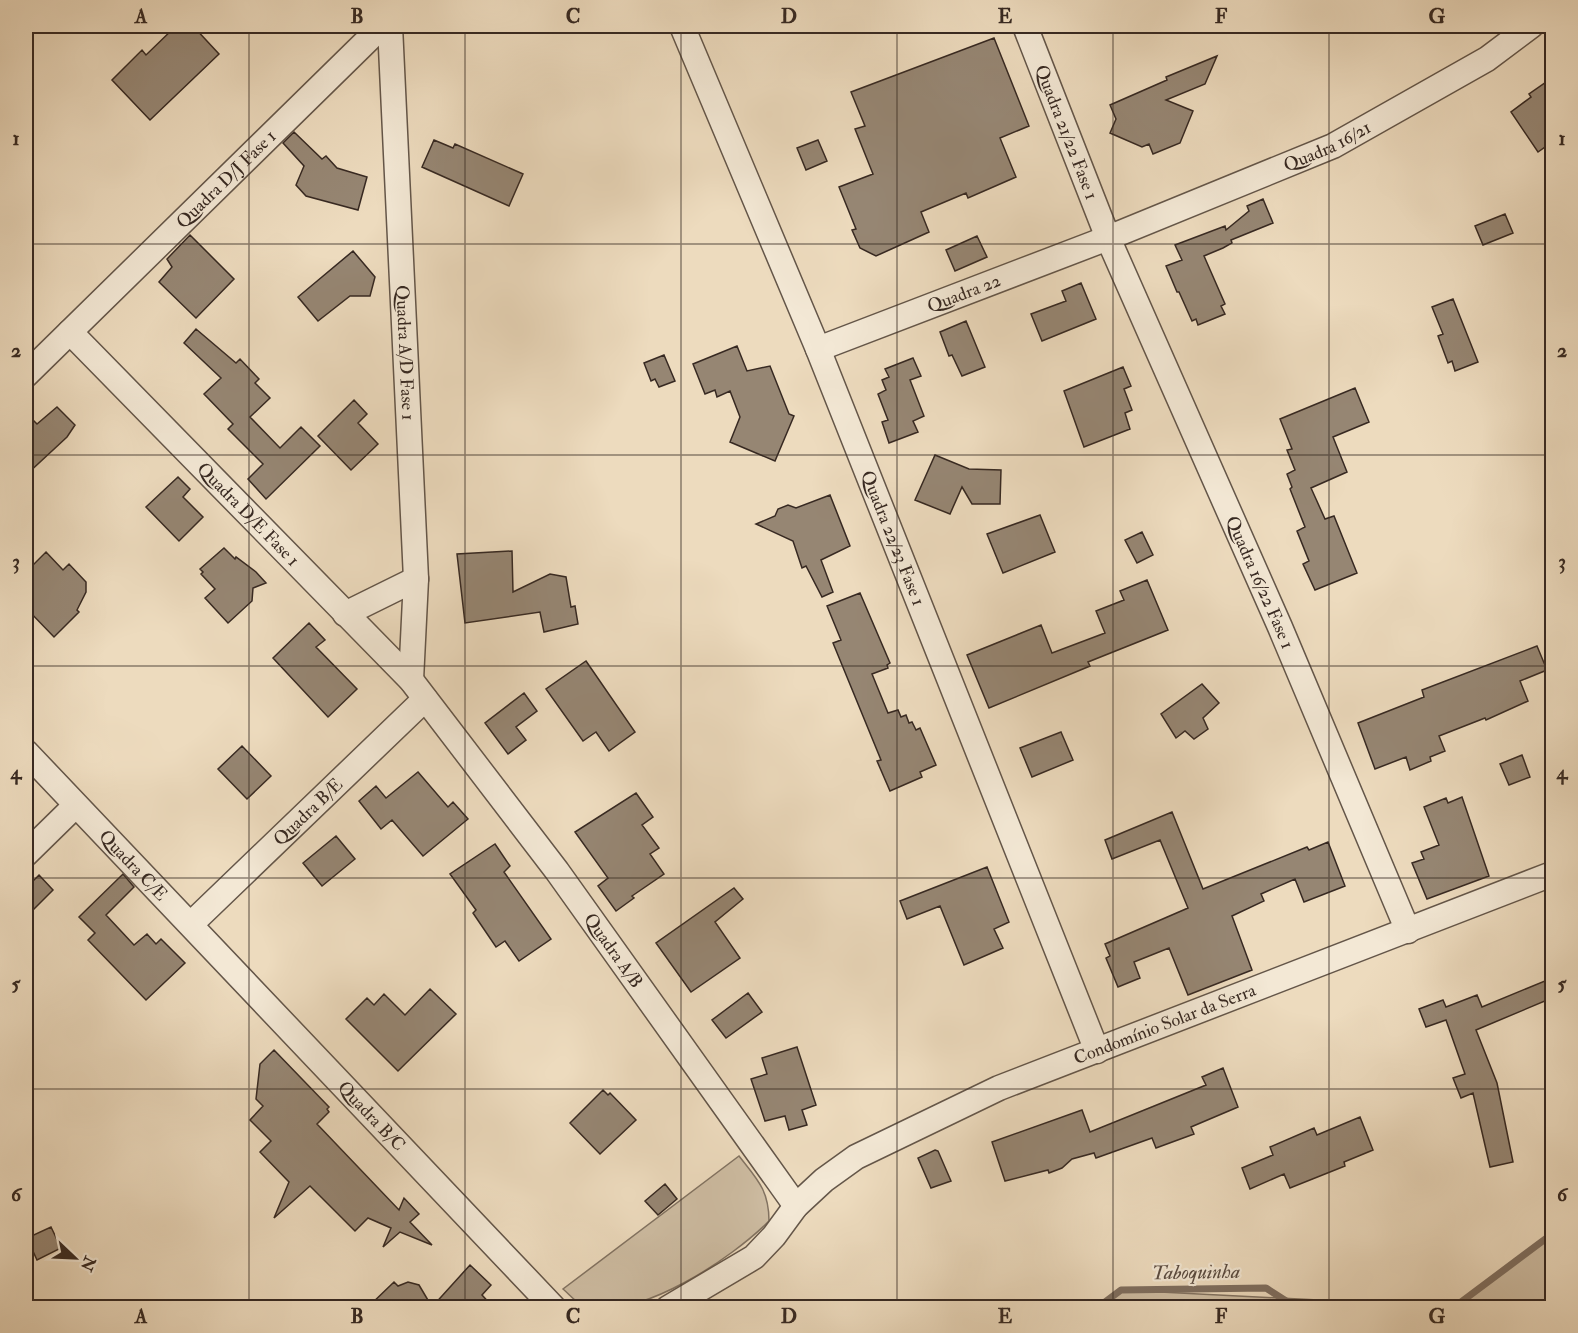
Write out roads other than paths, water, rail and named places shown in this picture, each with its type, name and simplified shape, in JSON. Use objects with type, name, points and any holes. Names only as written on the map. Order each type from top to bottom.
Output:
[{"type":"street","name":"Quadra D/J Fase 1","points":[[26,375],[382,26]]},
{"type":"street","name":"Quadra A/D Fase 1","points":[[390,26],[416,579],[418,689]]},
{"type":"street","name":"Quadra 22/23 Fase 1","points":[[682,26],[818,349],[1097,1051]]},
{"type":"street","name":"Quadra 21/22 Fase 1","points":[[1025,26],[1108,238]]},
{"type":"street","name":"Quadra 16/21","points":[[1108,238],[1333,147],[1487,59],[1530,26]]},
{"type":"street","name":"Quadra 22","points":[[818,349],[1108,238]]},
{"type":"street","name":"Quadra 16/22 Fase 1","points":[[1108,238],[1280,627],[1408,930]]},
{"type":"street","name":"Quadra D/E Fase 1","points":[[70,332],[418,689]]},
{"type":"street","points":[[345,614],[416,579]]},
{"type":"street","name":"Quadra B/E","points":[[191,924],[418,689]]},
{"type":"street","name":"Quadra A/B","points":[[418,689],[557,871],[796,1206]]},
{"type":"street","name":"Quadra C/E","points":[[26,752],[75,806],[191,924]]},
{"type":"street","points":[[26,854],[75,806]]},
{"type":"street","name":"Condomínio Solar da Serra","points":[[796,1206],[824,1180],[856,1157],[999,1088],[1552,874]]},
{"type":"street","name":"Quadra B/C","points":[[191,924],[554,1308]]},
{"type":"street","points":[[668,1308],[754,1257],[774,1236],[796,1206]]},
{"type":"waterway","name":"Taboquinha","points":[[1453,1308],[1552,1234]]},
{"type":"waterway","name":"Taboquinha","points":[[1097,1308],[1121,1290],[1266,1288],[1297,1308]]}]
